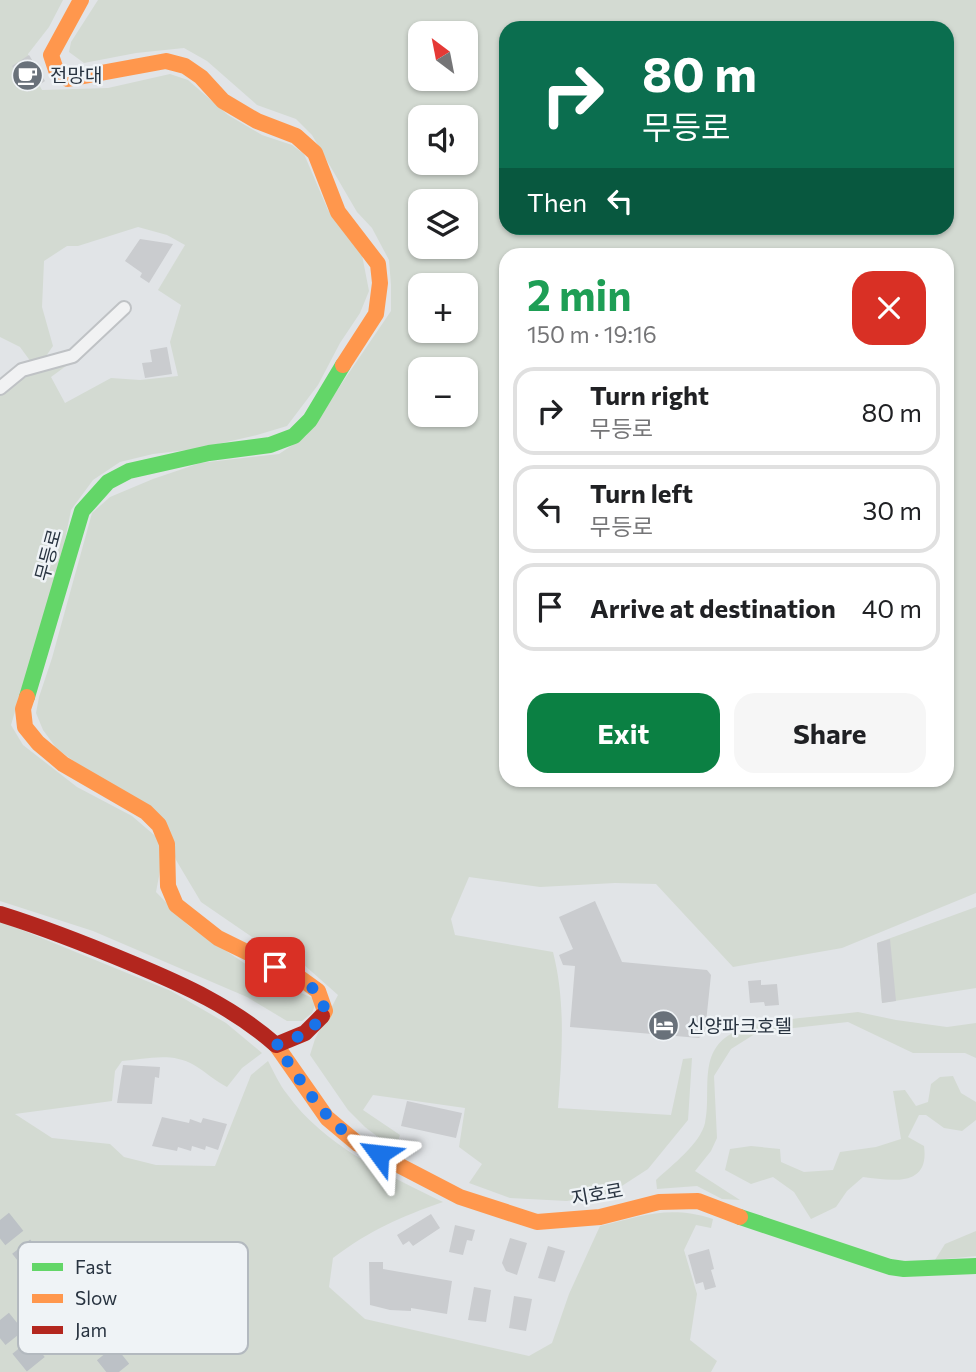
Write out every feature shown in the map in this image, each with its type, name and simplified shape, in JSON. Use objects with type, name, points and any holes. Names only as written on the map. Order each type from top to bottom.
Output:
[{"type":"main road","name":"무등로","points":[[81,0],[51,55],[56,70],[68,79],[166,61],[185,65],[201,77],[223,101],[257,121],[296,136],[315,153],[338,212],[378,264],[380,283],[376,314],[361,334],[310,420],[294,436],[270,445],[209,453],[129,471],[108,482],[82,511],[23,709],[26,727],[38,743],[63,764],[146,812],[159,825],[167,844],[168,886],[176,905],[218,938],[300,978],[318,991],[325,1011],[318,1023],[300,1037],[276,1045]]},
{"type":"main road","points":[[0,914],[54,931],[193,989],[258,1028],[276,1045]]},
{"type":"main road","name":"지호로","points":[[276,1045],[327,1118],[358,1144],[460,1197],[507,1214],[537,1222],[557,1222],[600,1217],[659,1202],[698,1201],[890,1267],[904,1269],[976,1266]]},
{"type":"street","points":[[0,388],[22,370],[73,356],[124,308]]},
{"type":"shaded area","points":[[0,0],[63,0],[49,27],[28,54],[29,66],[42,90],[108,88],[170,74],[188,80],[228,115],[262,135],[292,145],[304,154],[328,210],[362,255],[369,291],[360,313],[340,343],[318,385],[287,426],[196,449],[153,454],[120,462],[93,480],[71,510],[63,550],[11,725],[23,745],[77,787],[132,816],[160,840],[160,871],[156,892],[189,926],[265,977],[317,1000],[312,1013],[302,1021],[287,1021],[247,997],[93,931],[0,901],[0,391],[22,376],[65,361],[66,366],[51,377],[65,403],[111,378],[140,380],[178,376],[170,342],[181,305],[158,290],[185,245],[167,235],[138,227],[78,246],[67,246],[44,261],[42,307],[53,346],[44,359],[31,362],[20,347],[0,337]]},
{"type":"shaded area","points":[[98,0],[976,0],[976,893],[842,948],[733,967],[656,884],[540,887],[469,877],[451,919],[455,935],[553,952],[561,1010],[562,1049],[558,1108],[671,1115],[683,1059],[692,1058],[688,1120],[648,1169],[611,1193],[567,1201],[510,1198],[469,1183],[482,1164],[459,1147],[465,1108],[373,1095],[363,1110],[400,1135],[395,1150],[365,1127],[348,1110],[310,1055],[315,1039],[338,995],[303,964],[278,955],[201,902],[176,860],[166,827],[57,749],[43,730],[36,713],[39,697],[92,513],[110,497],[153,479],[200,463],[279,454],[306,436],[391,311],[389,260],[372,228],[357,212],[312,135],[296,119],[257,105],[207,61],[184,48],[136,53],[84,63],[69,52],[71,42]]},
{"type":"shaded area","points":[[976,907],[976,988],[882,1003],[877,943]]},
{"type":"shaded area","points":[[0,921],[171,991],[226,1023],[262,1053],[242,1068],[227,1087],[186,1061],[159,1057],[122,1061],[115,1071],[112,1101],[15,1114],[52,1138],[110,1144],[124,1157],[156,1165],[215,1166],[251,1075],[268,1061],[287,1094],[319,1129],[358,1157],[443,1202],[386,1225],[333,1258],[329,1287],[365,1319],[529,1356],[552,1343],[569,1294],[600,1226],[669,1212],[713,1219],[711,1228],[696,1225],[684,1250],[697,1294],[690,1340],[717,1361],[711,1372],[0,1372]]},
{"type":"shaded area","points":[[858,1012],[947,1027],[976,1023],[976,1058],[965,1053],[913,1053],[848,1022],[758,1032],[731,1049],[714,1076],[717,1138],[711,1151],[695,1171],[740,1200],[722,1199],[697,1186],[657,1189],[656,1180],[685,1154],[702,1131],[707,1111],[710,1063],[720,1042],[731,1034],[759,1025]]},
{"type":"shaded area","points":[[953,1076],[961,1093],[976,1102],[976,1120],[962,1131],[944,1128],[926,1115],[919,1115],[908,1137],[924,1146],[921,1169],[906,1179],[863,1177],[847,1191],[836,1207],[811,1219],[794,1192],[773,1177],[751,1184],[725,1170],[730,1149],[751,1146],[780,1149],[781,1162],[804,1172],[833,1170],[840,1152],[876,1147],[901,1139],[893,1091],[905,1090],[916,1106],[928,1102],[931,1084],[940,1077]]},
{"type":"shaded area","points":[[976,1231],[976,1256],[935,1260],[945,1244]]},
{"type":"building","points":[[29,55],[45,81],[28,92],[12,66]]},
{"type":"building","points":[[140,239],[173,244],[149,283],[140,277],[142,273],[125,261]]},
{"type":"building","points":[[167,347],[172,374],[145,378],[142,363],[152,362],[150,350]]},
{"type":"building","points":[[595,901],[622,962],[707,970],[711,975],[705,1032],[699,1038],[570,1027],[575,966],[563,965],[559,955],[573,949],[559,917]]},
{"type":"building","points":[[890,939],[896,1001],[882,1003],[877,943]]},
{"type":"building","points":[[761,980],[761,985],[777,984],[779,1005],[750,1003],[748,981]]},
{"type":"building","points":[[123,1065],[160,1067],[159,1078],[155,1077],[152,1104],[117,1103]]},
{"type":"building","points":[[407,1101],[462,1113],[456,1138],[401,1126]]},
{"type":"building","points":[[162,1117],[189,1123],[190,1119],[201,1123],[203,1118],[227,1124],[218,1150],[206,1146],[205,1150],[192,1146],[191,1151],[178,1147],[177,1151],[152,1146]]},
{"type":"building","points":[[431,1214],[440,1228],[413,1246],[409,1241],[403,1245],[397,1235]]},
{"type":"building","points":[[455,1225],[475,1230],[472,1241],[467,1240],[463,1255],[449,1252]]},
{"type":"building","points":[[510,1238],[527,1243],[517,1275],[506,1271],[502,1263]]},
{"type":"building","points":[[548,1246],[565,1251],[555,1282],[538,1278]]},
{"type":"building","points":[[709,1249],[716,1287],[705,1290],[703,1282],[696,1284],[688,1255]]},
{"type":"building","points":[[369,1262],[383,1262],[383,1269],[452,1281],[447,1314],[411,1308],[411,1311],[390,1310],[370,1305]]},
{"type":"building","points":[[474,1287],[491,1290],[486,1322],[468,1320]]},
{"type":"building","points":[[514,1296],[532,1299],[526,1331],[509,1328]]},
{"type":"tunnel","points":[[0,1220],[18,1243]]},
{"type":"tunnel","points":[[0,1320],[18,1342]]},
{"type":"tunnel","points":[[27,1354],[42,1372]]},
{"type":"tunnel","points":[[107,1354],[121,1372]]},
{"type":"traffic: fast","points":[[27,697],[82,511],[108,482],[129,471],[209,453],[270,445],[294,436],[310,420],[343,365]]},
{"type":"traffic: fast","points":[[740,1217],[890,1267],[904,1269],[976,1266]]},
{"type":"traffic: slow","points":[[81,0],[51,55],[56,70],[68,79],[166,61],[185,66],[201,77],[223,101],[257,121],[296,136],[315,153],[338,212],[378,264],[380,283],[376,314],[343,365]]},
{"type":"traffic: slow","points":[[27,697],[23,709],[25,727],[38,743],[63,764],[146,812],[159,825],[167,844],[168,886],[176,905],[218,938],[300,978],[318,991],[325,1011],[322,1016]]},
{"type":"traffic: slow","points":[[276,1045],[327,1118],[358,1144],[460,1197],[537,1222],[600,1217],[659,1202],[698,1201],[740,1217]]},
{"type":"traffic: jam","points":[[0,914],[83,943],[189,989],[243,1019],[276,1045],[305,1033],[322,1016]]},
{"type":"place","name":"전망대","points":[[27,75]]},
{"type":"place","name":"신양파크호텔","points":[[664,1026]]},
{"type":"route","points":[[275,967],[300,978],[318,991],[325,1011],[318,1023],[300,1037],[276,1045],[327,1118],[358,1144],[379,1154]]}]
